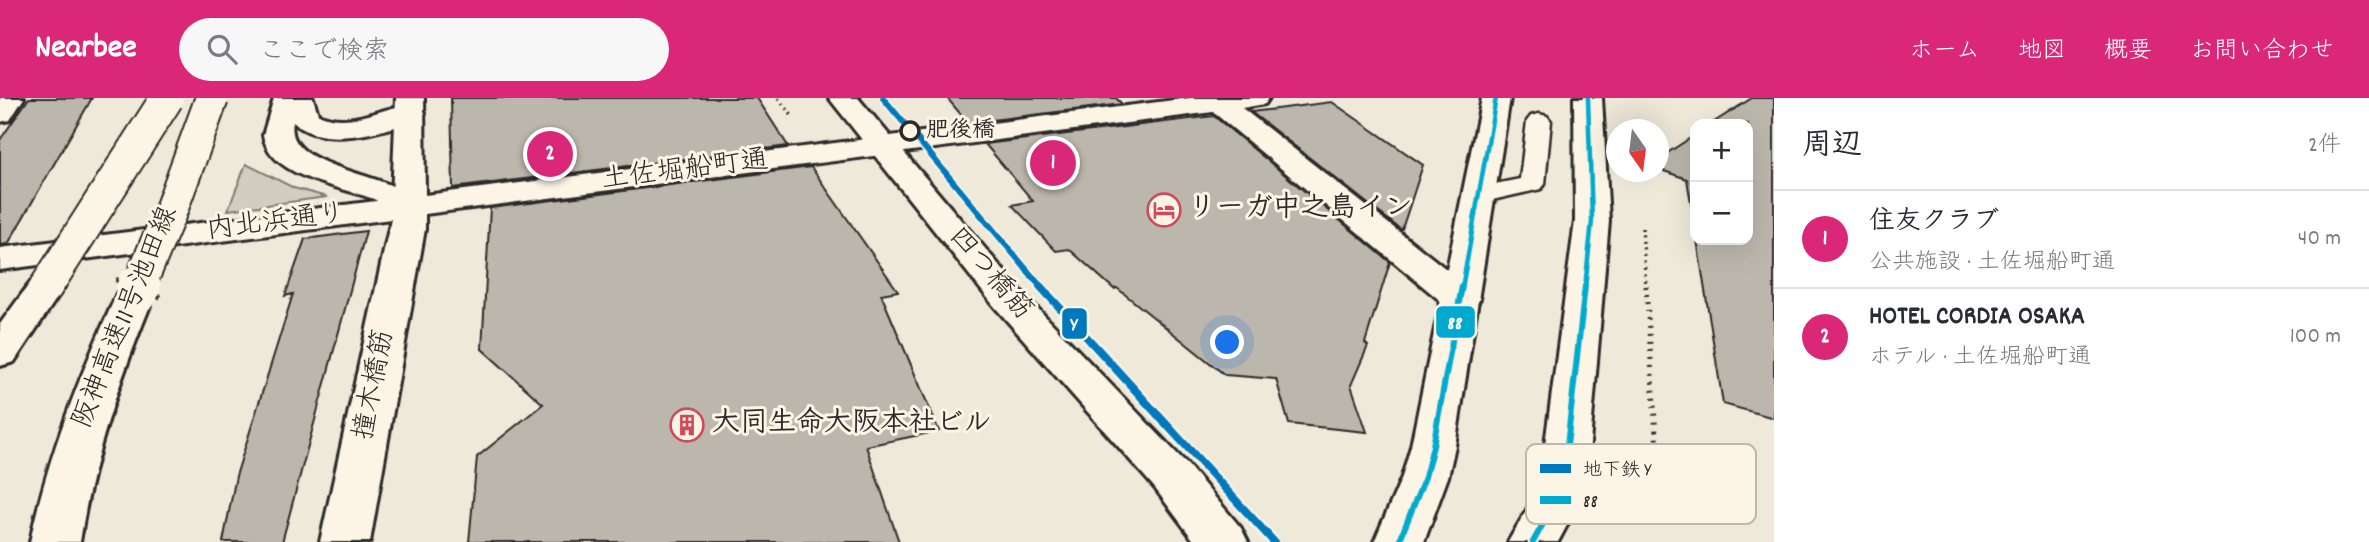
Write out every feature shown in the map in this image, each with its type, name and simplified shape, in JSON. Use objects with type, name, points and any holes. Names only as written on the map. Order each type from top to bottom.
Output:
[{"type":"main road","points":[[0,114],[10,98]]},
{"type":"main road","points":[[0,353],[46,287],[167,98]]},
{"type":"main road","name":"阪神高速11号池田線","points":[[55,542],[61,498],[82,425],[171,209],[212,98]]},
{"type":"main road","points":[[288,98],[277,130],[284,150],[326,175],[396,197],[409,211]]},
{"type":"main road","points":[[299,98],[305,120],[317,126],[337,129],[362,126],[411,106]]},
{"type":"main road","name":"四つ橋筋","points":[[843,98],[1007,298],[1170,475],[1223,542]]},
{"type":"main road","points":[[881,145],[1255,98]]},
{"type":"main road","points":[[1399,542],[1425,477],[1461,299],[1496,98]]},
{"type":"main road","points":[[1567,444],[1592,221],[1588,98]]},
{"type":"main road","points":[[1217,101],[1461,299]]},
{"type":"main road","name":"撞木橋筋","points":[[345,542],[409,211],[411,106]]},
{"type":"main road","name":"土佐堀船町通","points":[[470,201],[881,145]]},
{"type":"main road","name":"内北浜通り","points":[[0,259],[409,211],[470,201]]},
{"type":"main road","points":[[1533,542],[1543,524]]},
{"type":"lane","points":[[1479,194],[1532,184],[1539,121]]},
{"type":"path","points":[[1642,224],[1657,444]]},
{"type":"shaded area","points":[[246,164],[294,188],[327,197],[228,210]]},
{"type":"building","points":[[29,98],[92,98],[8,244],[0,245],[0,140]]},
{"type":"building","points":[[451,98],[757,98],[788,146],[453,188]]},
{"type":"building","points":[[947,98],[1116,98],[1122,104],[968,123]]},
{"type":"building","points":[[1752,98],[1774,98],[1774,418],[1723,404],[1698,245],[1753,245],[1753,119],[1719,119]]},
{"type":"building","points":[[1332,102],[1423,165],[1402,229],[1251,112]]},
{"type":"building","points":[[1214,116],[1390,262],[1365,343],[1368,346],[1351,385],[1367,432],[1289,424],[1276,379],[1225,375],[1117,288],[1114,289],[1069,249],[1056,251],[1012,205],[1033,201],[985,144]]},
{"type":"building","points":[[1690,138],[1690,197],[1687,179],[1669,173],[1669,152]]},
{"type":"building","points":[[811,167],[898,291],[881,294],[939,431],[866,446],[899,542],[469,542],[477,457],[543,404],[482,349],[490,208]]},
{"type":"building","points":[[366,231],[282,542],[223,542],[236,476],[293,294],[285,296],[305,239]]},
{"type":"metro line","name":"Y","points":[[883,98],[1017,261],[1274,542]]},
{"type":"transit line","name":"88","points":[[1399,542],[1425,477],[1433,446],[1496,98]]},
{"type":"transit line","name":"88","points":[[1567,444],[1592,221],[1588,98]]},
{"type":"transit line","name":"88","points":[[1533,542],[1543,524]]},
{"type":"place","name":"肥後橋","points":[[910,131]]},
{"type":"place","name":"HOTEL CORDIA OSAKA","points":[[550,154]]},
{"type":"place","name":"住友クラブ","points":[[1053,163]]},
{"type":"place","name":"リーガ中之島イン","points":[[1164,210]]},
{"type":"place","name":"大同生命大阪本社ビル","points":[[687,425]]}]
